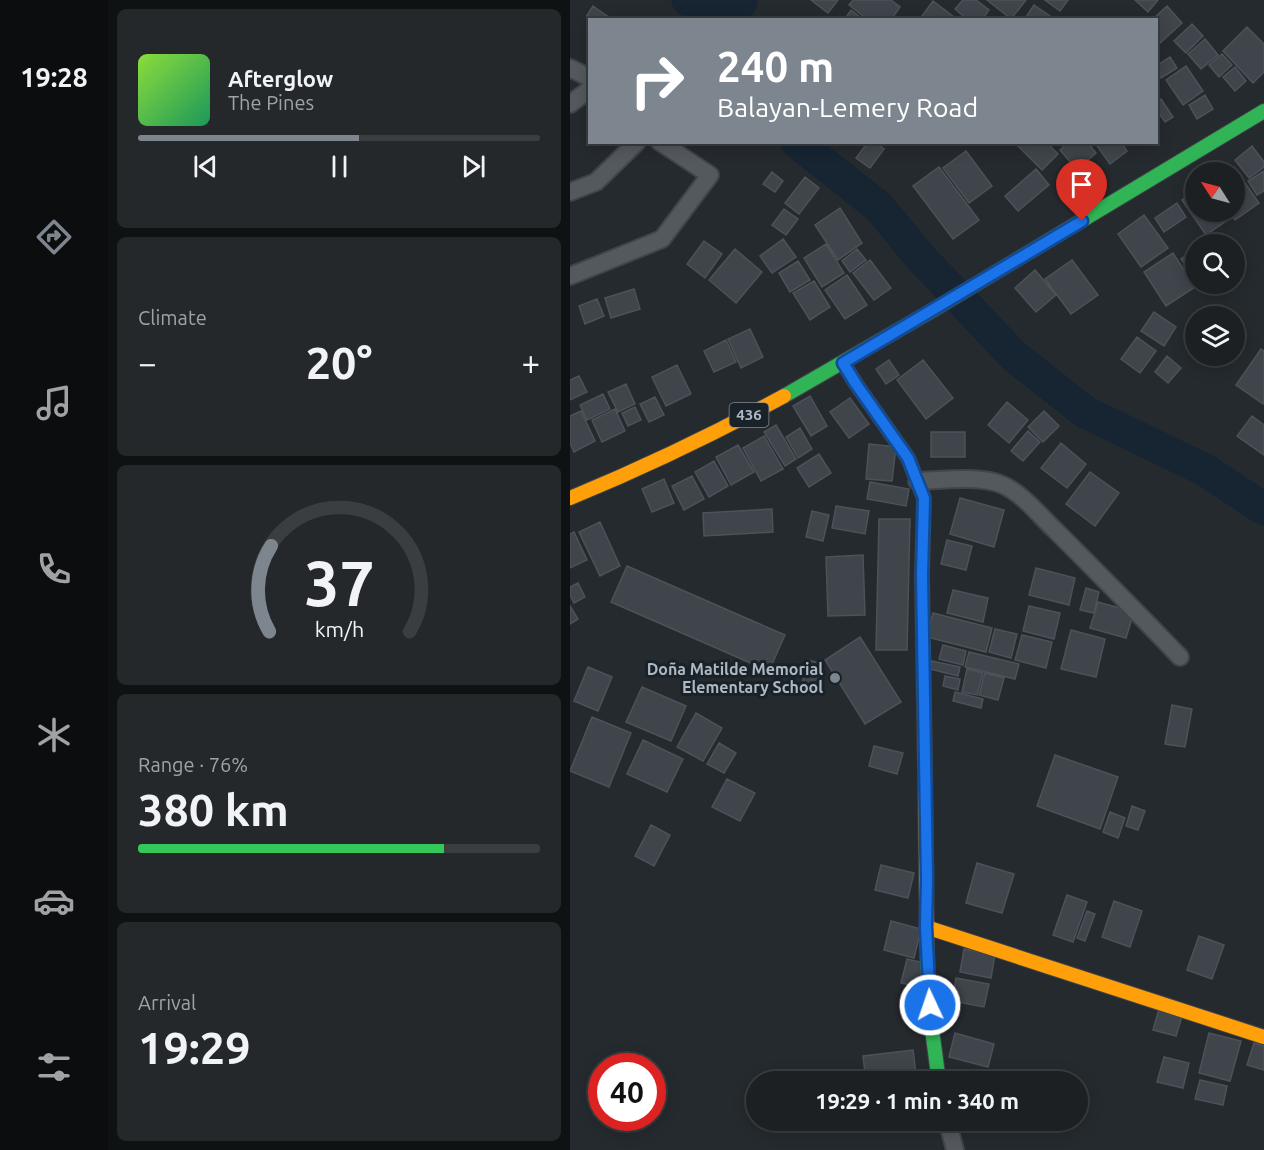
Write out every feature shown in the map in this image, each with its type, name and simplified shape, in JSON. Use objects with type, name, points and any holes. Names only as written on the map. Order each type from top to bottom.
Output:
[{"type":"street","points":[[570,68],[588,77]]},
{"type":"street","points":[[570,104],[588,90]]},
{"type":"street","name":"436","points":[[570,498],[726,428],[843,363],[1264,111]]},
{"type":"street","points":[[570,192],[596,182],[636,144]]},
{"type":"street","points":[[570,276],[662,239],[710,175],[663,144]]},
{"type":"street","points":[[843,363],[908,458],[924,498],[922,575],[926,927],[930,1005],[937,1071]]},
{"type":"street","points":[[917,482],[954,479],[987,480],[1002,484],[1017,493],[1180,657]]},
{"type":"street","points":[[926,927],[1264,1037]]},
{"type":"street","points":[[950,1131],[955,1150]]},
{"type":"building","points":[[811,0],[838,0],[828,13]]},
{"type":"building","points":[[853,0],[891,0],[900,7],[892,18],[865,18],[849,5]]},
{"type":"building","points":[[963,0],[976,0],[989,10],[983,18],[966,18],[955,9]]},
{"type":"building","points":[[987,0],[1026,0],[1010,18]]},
{"type":"building","points":[[1045,0],[1068,0],[1060,11]]},
{"type":"building","points":[[1135,0],[1158,0],[1148,12]]},
{"type":"building","points":[[933,1],[955,18],[920,18]]},
{"type":"building","points":[[1034,5],[1053,18],[1025,18]]},
{"type":"building","points":[[593,6],[610,18],[591,18],[587,15]]},
{"type":"building","points":[[1167,6],[1182,23],[1160,43],[1158,42],[1158,18],[1154,18]]},
{"type":"building","points":[[851,10],[861,18],[845,18]]},
{"type":"building","points":[[1192,24],[1203,36],[1186,53],[1174,41]]},
{"type":"building","points":[[1247,27],[1264,44],[1264,72],[1253,83],[1223,51]]},
{"type":"building","points":[[1205,39],[1218,55],[1201,69],[1188,54]]},
{"type":"building","points":[[1222,54],[1232,65],[1219,77],[1209,65]]},
{"type":"building","points":[[1170,57],[1177,68],[1161,78],[1158,74],[1158,65]]},
{"type":"building","points":[[1186,66],[1203,91],[1183,105],[1166,80]]},
{"type":"building","points":[[1235,67],[1246,81],[1235,91],[1223,77]]},
{"type":"building","points":[[1205,95],[1213,109],[1197,119],[1189,105]]},
{"type":"building","points":[[1161,99],[1173,117],[1165,122],[1158,112],[1158,101]]},
{"type":"building","points":[[866,144],[878,144],[884,149],[870,168],[856,158]]},
{"type":"building","points":[[1016,144],[1048,144],[1058,154],[1042,170]]},
{"type":"building","points":[[1066,144],[1089,144],[1096,153],[1077,170],[1060,150]]},
{"type":"building","points":[[1096,144],[1122,144],[1127,151],[1110,164]]},
{"type":"building","points":[[1252,146],[1264,162],[1264,167],[1249,178],[1245,173],[1245,162],[1235,160]]},
{"type":"building","points":[[966,151],[992,186],[969,203],[943,168]]},
{"type":"building","points":[[939,167],[979,220],[953,239],[913,186]]},
{"type":"building","points":[[1036,169],[1049,185],[1018,211],[1005,196]]},
{"type":"building","points":[[1264,171],[1264,191],[1257,195],[1248,181]]},
{"type":"building","points":[[772,172],[783,181],[775,192],[763,184]]},
{"type":"building","points":[[805,177],[819,188],[799,214],[785,203]]},
{"type":"building","points":[[1245,183],[1259,203],[1245,213]]},
{"type":"building","points":[[1177,203],[1185,215],[1164,232],[1155,218]]},
{"type":"building","points":[[840,208],[862,243],[838,260],[815,225]]},
{"type":"building","points":[[784,209],[798,219],[786,235],[772,225]]},
{"type":"building","points":[[1144,215],[1168,248],[1141,267],[1118,234]]},
{"type":"building","points":[[1197,222],[1225,222],[1207,234]]},
{"type":"building","points":[[783,239],[796,257],[772,273],[760,256]]},
{"type":"building","points":[[704,241],[722,254],[705,278],[687,264]]},
{"type":"building","points":[[826,244],[844,273],[822,287],[804,258]]},
{"type":"building","points":[[735,249],[762,272],[736,303],[709,280]]},
{"type":"building","points":[[857,249],[866,260],[850,272],[842,261]]},
{"type":"building","points":[[1173,253],[1185,272],[1185,294],[1166,306],[1144,272]]},
{"type":"building","points":[[870,260],[891,288],[874,300],[853,273]]},
{"type":"building","points":[[1072,260],[1098,295],[1071,314],[1045,279]]},
{"type":"building","points":[[798,261],[810,280],[790,292],[779,273]]},
{"type":"building","points":[[1035,270],[1056,295],[1036,312],[1015,288]]},
{"type":"building","points":[[847,275],[867,305],[845,319],[825,290]]},
{"type":"building","points":[[814,281],[830,307],[810,320],[793,293]]},
{"type":"building","points":[[634,289],[640,309],[611,318],[605,298]]},
{"type":"building","points":[[597,299],[604,316],[585,324],[579,306]]},
{"type":"building","points":[[1154,312],[1176,327],[1164,346],[1141,331]]},
{"type":"building","points":[[750,329],[763,357],[741,368],[728,339]]},
{"type":"building","points":[[1137,337],[1156,351],[1140,373],[1121,359]]},
{"type":"building","points":[[726,340],[736,362],[714,372],[704,351]]},
{"type":"building","points":[[1261,349],[1264,351],[1263,404],[1236,385]]},
{"type":"building","points":[[1167,356],[1181,368],[1168,383],[1155,372]]},
{"type":"building","points":[[889,360],[899,375],[886,384],[876,369]]},
{"type":"building","points":[[923,360],[953,398],[926,419],[897,380]]},
{"type":"building","points":[[677,365],[691,394],[666,406],[652,377]]},
{"type":"building","points":[[579,376],[587,392],[570,400],[570,380]]},
{"type":"building","points":[[626,384],[635,404],[618,412],[608,392]]},
{"type":"building","points":[[603,394],[610,409],[587,420],[580,405]]},
{"type":"building","points":[[810,396],[827,426],[811,436],[793,406]]},
{"type":"building","points":[[655,397],[664,415],[649,422],[640,404]]},
{"type":"building","points":[[850,398],[869,424],[849,438],[830,412]]},
{"type":"building","points":[[1007,402],[1028,420],[1009,443],[988,425]]},
{"type":"building","points":[[635,407],[641,420],[628,426],[622,413]]},
{"type":"building","points":[[615,409],[625,431],[602,442],[592,420]]},
{"type":"building","points":[[581,411],[595,441],[574,452],[570,443],[570,416]]},
{"type":"building","points":[[1044,411],[1059,426],[1043,442],[1028,427]]},
{"type":"building","points":[[1252,416],[1264,425],[1264,455],[1237,436]]},
{"type":"building","points":[[776,425],[796,459],[785,466],[764,432]]},
{"type":"building","points":[[800,428],[812,449],[798,458],[786,437]]},
{"type":"building","points":[[1028,431],[1040,442],[1023,461],[1011,451]]},
{"type":"building","points":[[931,432],[965,432],[965,457],[931,457]]},
{"type":"building","points":[[764,436],[783,469],[761,481],[743,448]]},
{"type":"building","points":[[1061,443],[1086,464],[1067,488],[1041,468]]},
{"type":"building","points":[[869,444],[896,447],[892,481],[866,479]]},
{"type":"building","points":[[738,445],[754,472],[731,485],[716,457]]},
{"type":"building","points":[[819,454],[831,473],[809,487],[797,468]]},
{"type":"building","points":[[714,461],[728,486],[709,497],[695,472]]},
{"type":"building","points":[[1090,472],[1119,493],[1095,526],[1066,504]]},
{"type":"building","points":[[692,476],[704,499],[684,510],[672,486]]},
{"type":"building","points":[[664,479],[674,503],[652,512],[642,489]]},
{"type":"building","points":[[870,482],[909,489],[906,506],[867,499]]},
{"type":"building","points":[[960,498],[1004,510],[994,547],[950,534]]},
{"type":"building","points":[[836,506],[869,511],[865,534],[832,528]]},
{"type":"building","points":[[772,509],[773,532],[704,536],[703,513]]},
{"type":"building","points":[[812,511],[829,515],[823,541],[806,537]]},
{"type":"building","points":[[879,519],[910,519],[907,650],[876,650]]},
{"type":"building","points":[[600,522],[620,566],[600,576],[579,532]]},
{"type":"building","points":[[574,532],[587,560],[570,568],[570,534]]},
{"type":"building","points":[[947,540],[972,546],[966,570],[941,564]]},
{"type":"building","points":[[863,555],[865,615],[828,616],[826,557]]},
{"type":"building","points":[[627,566],[785,635],[769,671],[611,602]]},
{"type":"building","points":[[1036,568],[1075,578],[1069,605],[1029,595]]},
{"type":"building","points":[[578,583],[585,597],[574,603],[570,595],[570,587]]},
{"type":"building","points":[[1086,588],[1099,592],[1094,613],[1080,610]]},
{"type":"building","points":[[953,590],[988,598],[983,622],[947,613]]},
{"type":"building","points":[[1098,602],[1134,612],[1126,638],[1090,628]]},
{"type":"building","points":[[570,606],[578,619],[570,624]]},
{"type":"building","points":[[1029,606],[1060,613],[1054,639],[1023,631]]},
{"type":"building","points":[[933,613],[992,628],[986,652],[927,637]]},
{"type":"building","points":[[995,629],[1017,634],[1011,658],[989,652]]},
{"type":"building","points":[[1071,630],[1105,639],[1096,677],[1061,669]]},
{"type":"building","points":[[1022,635],[1052,642],[1046,668],[1015,660]]},
{"type":"building","points":[[860,637],[901,702],[865,724],[825,660]]},
{"type":"building","points":[[943,645],[966,651],[963,665],[939,659]]},
{"type":"building","points":[[969,652],[1019,664],[1015,679],[965,667]]},
{"type":"building","points":[[808,660],[823,664],[815,695],[800,692]]},
{"type":"building","points":[[932,661],[960,667],[958,676],[930,669]]},
{"type":"building","points":[[588,667],[612,677],[598,711],[574,701]]},
{"type":"building","points":[[967,669],[983,673],[977,695],[962,692]]},
{"type":"building","points":[[985,673],[1004,678],[998,700],[979,695]]},
{"type":"building","points":[[945,676],[960,679],[958,690],[943,686]]},
{"type":"building","points":[[642,687],[686,706],[671,741],[626,722]]},
{"type":"building","points":[[955,692],[983,699],[981,708],[953,701]]},
{"type":"building","points":[[1172,705],[1192,709],[1185,747],[1165,744]]},
{"type":"building","points":[[696,713],[722,728],[703,761],[677,747]]},
{"type":"building","points":[[592,717],[631,733],[609,787],[570,771]]},
{"type":"building","points":[[643,740],[683,759],[667,792],[627,774]]},
{"type":"building","points":[[719,743],[736,753],[724,773],[707,764]]},
{"type":"building","points":[[874,746],[903,753],[897,774],[869,766]]},
{"type":"building","points":[[1055,755],[1118,777],[1100,829],[1037,806]]},
{"type":"building","points":[[727,779],[755,793],[740,821],[712,807]]},
{"type":"building","points":[[1132,806],[1145,811],[1138,830],[1126,826]]},
{"type":"building","points":[[1110,812],[1125,818],[1118,838],[1103,832]]},
{"type":"building","points":[[651,825],[670,835],[654,866],[635,856]]},
{"type":"building","points":[[977,863],[1014,874],[1002,913],[966,903]]},
{"type":"building","points":[[881,865],[914,873],[908,898],[875,890]]},
{"type":"building","points":[[1067,895],[1087,902],[1073,942],[1053,935]]},
{"type":"building","points":[[1114,901],[1142,911],[1130,947],[1102,937]]},
{"type":"building","points":[[1087,911],[1095,914],[1085,941],[1077,938]]},
{"type":"building","points":[[891,921],[921,929],[914,958],[884,950]]},
{"type":"building","points":[[1199,936],[1224,945],[1212,979],[1187,970]]},
{"type":"building","points":[[964,949],[995,954],[991,978],[960,972]]},
{"type":"building","points":[[907,959],[924,963],[919,987],[901,983]]},
{"type":"building","points":[[956,978],[989,984],[984,1007],[952,1001]]},
{"type":"building","points":[[922,997],[922,1010],[911,1010],[911,998]]},
{"type":"building","points":[[1160,1006],[1183,1013],[1176,1036],[1153,1030]]},
{"type":"building","points":[[955,1033],[994,1044],[988,1067],[949,1057]]},
{"type":"building","points":[[1209,1033],[1241,1041],[1230,1081],[1199,1073]]},
{"type":"building","points":[[1254,1043],[1264,1046],[1264,1070],[1247,1065]]},
{"type":"building","points":[[913,1050],[916,1071],[865,1071],[863,1056]]},
{"type":"building","points":[[1164,1057],[1189,1063],[1183,1088],[1157,1082]]},
{"type":"building","points":[[1200,1080],[1227,1086],[1223,1105],[1195,1099]]},
{"type":"waterway","points":[[688,0],[741,2],[729,18]]},
{"type":"waterway","points":[[800,144],[879,207],[921,258],[1014,356],[1085,412],[1205,470],[1264,509]]},
{"type":"traffic: fast","points":[[784,396],[933,310],[1264,111]]},
{"type":"traffic: fast","points":[[843,363],[908,458],[924,498],[922,575],[925,769]]},
{"type":"traffic: fast","points":[[927,950],[929,1007],[938,1071]]},
{"type":"traffic: slow","points":[[570,498],[678,450],[784,396]]},
{"type":"traffic: slow","points":[[925,769],[927,950]]},
{"type":"traffic: slow","points":[[926,927],[1264,1037]]},
{"type":"place","name":"Doña Matilde Memorial Elementary School","points":[[835,678]]},
{"type":"route","points":[[930,1005],[924,799],[922,575],[924,498],[908,458],[843,363],[1082,221]]}]
